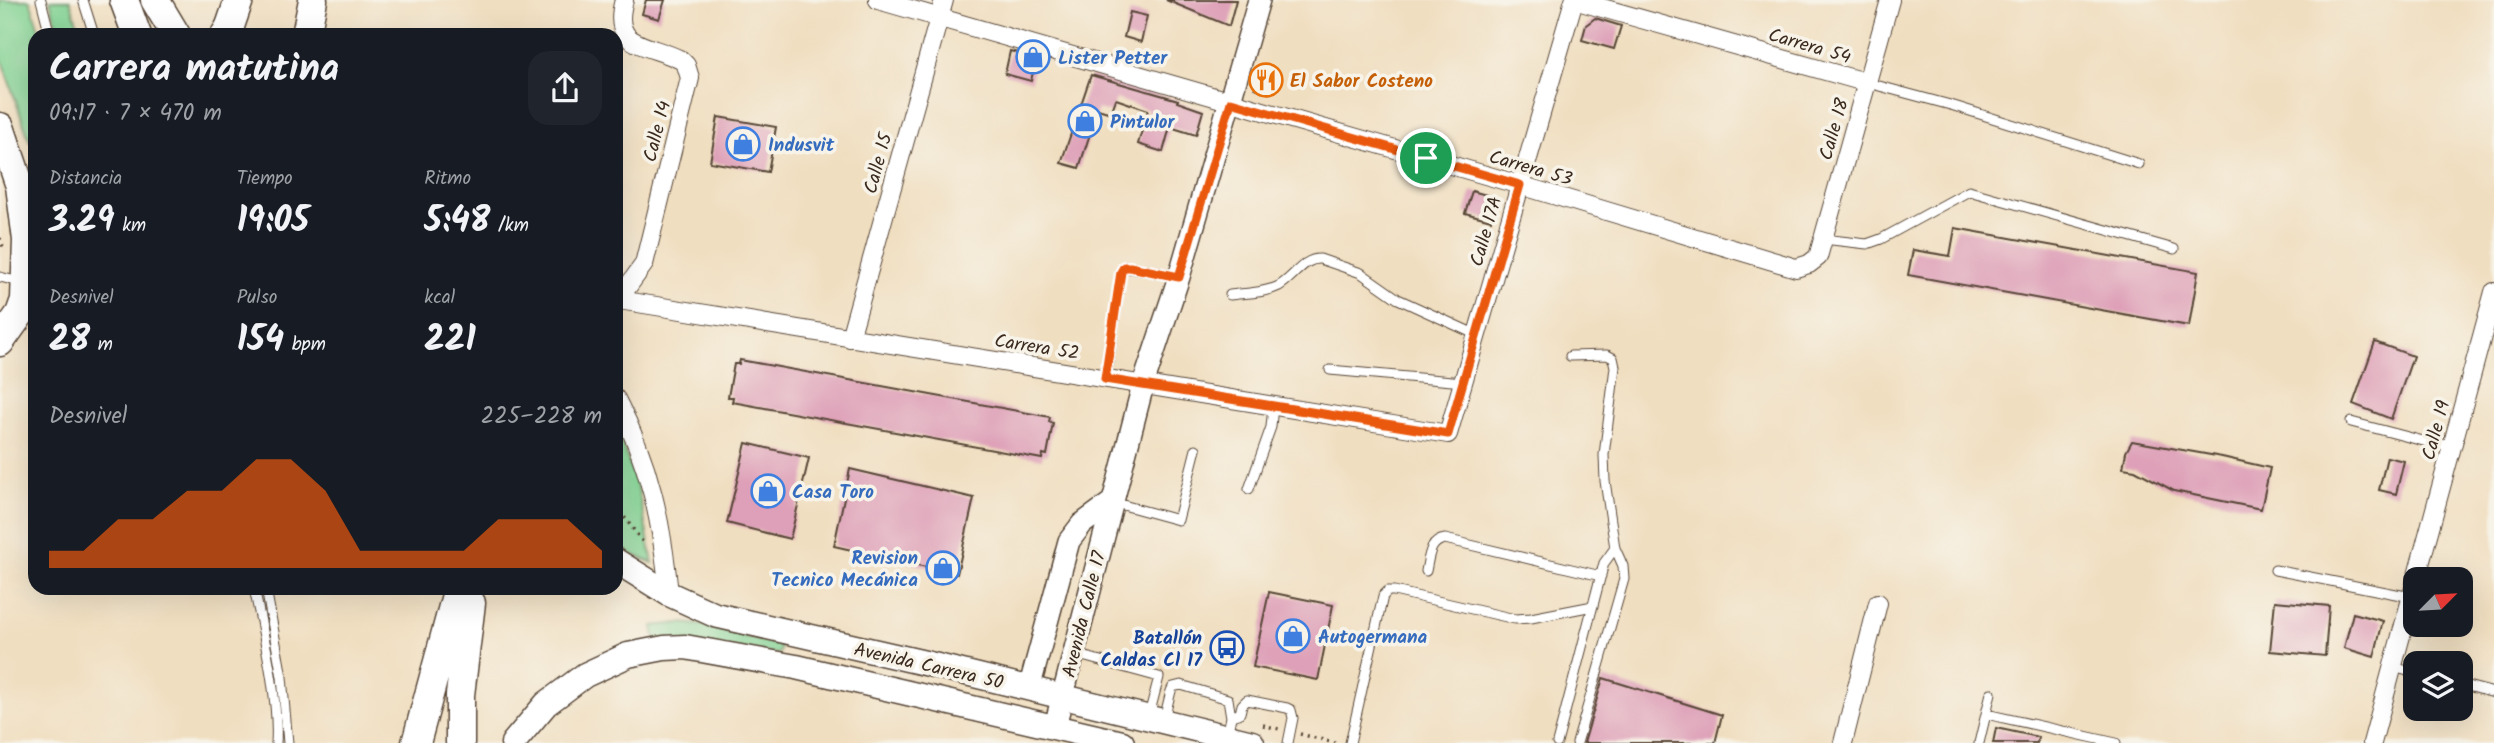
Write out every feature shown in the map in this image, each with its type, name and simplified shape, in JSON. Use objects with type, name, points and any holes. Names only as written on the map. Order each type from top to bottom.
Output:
[{"type":"main road","points":[[124,0],[134,28]]},
{"type":"main road","points":[[155,0],[172,28]]},
{"type":"main road","points":[[228,28],[239,0]]},
{"type":"main road","points":[[307,28],[313,0]]},
{"type":"main road","points":[[0,127],[20,186],[27,240],[15,307]]},
{"type":"main road","name":"Avenida Carrera 50","points":[[623,565],[669,594],[811,654],[1122,743]]},
{"type":"main road","points":[[416,743],[456,595]]},
{"type":"main road","points":[[460,743],[460,695],[472,595]]},
{"type":"main road","name":"Avenida Carrera 50","points":[[513,743],[546,704],[584,675],[609,662],[664,648],[811,654],[1030,689],[1156,719],[1229,727],[1252,743]]},
{"type":"street","name":"Calle 14","points":[[622,28],[619,20],[624,0]]},
{"type":"street","name":"Carrera 53","points":[[878,0],[941,9],[1231,102],[1796,268],[1809,264]]},
{"type":"street","name":"Avenida Calle 17","points":[[1055,726],[1143,385],[1179,277],[1259,0]]},
{"type":"street","name":"Carrera 54","points":[[1574,0],[1868,83]]},
{"type":"street","name":"Calle 17A","points":[[1448,434],[1574,0]]},
{"type":"street","name":"Calle 18","points":[[1809,264],[1818,257],[1890,0]]},
{"type":"street","name":"Calle 15","points":[[850,338],[941,9]]},
{"type":"street","name":"Calle 14","points":[[623,30],[635,42],[681,60],[686,65],[690,78],[644,264],[623,293]]},
{"type":"street","name":"Calle 19","points":[[2419,567],[2494,292]]},
{"type":"street","name":"Carrera 52","points":[[623,302],[1448,434]]},
{"type":"street","points":[[623,413],[640,448],[647,470],[660,522],[669,594]]},
{"type":"street","name":"Avenida Calle 17","points":[[1030,689],[1069,541],[1082,524],[1112,502]]},
{"type":"street","points":[[1843,743],[1878,603]]},
{"type":"street","name":"Calle 19","points":[[2372,743],[2403,629]]},
{"type":"lane","points":[[41,0],[48,28]]},
{"type":"lane","points":[[83,0],[92,28]]},
{"type":"lane","name":"Carrera 54","points":[[1868,83],[1954,106],[2139,164]]},
{"type":"lane","points":[[1823,239],[1867,244],[1969,191],[2175,249]]},
{"type":"lane","points":[[1230,295],[1272,289],[1308,262],[1320,259],[1361,273],[1398,299],[1477,335]]},
{"type":"lane","points":[[1105,379],[1121,272],[1124,267],[1179,277]]},
{"type":"lane","points":[[1570,356],[1607,355],[1613,358],[1615,367],[1604,456],[1607,503],[1624,579],[1577,743]]},
{"type":"lane","points":[[1330,370],[1463,382]]},
{"type":"lane","points":[[1249,488],[1271,427],[1273,406]]},
{"type":"lane","points":[[2351,422],[2452,446]]},
{"type":"lane","points":[[1112,502],[1178,520],[1196,449]]},
{"type":"lane","points":[[1426,571],[1433,545],[1438,540],[1445,539],[1601,576]]},
{"type":"lane","points":[[1557,743],[1604,563],[1615,548]]},
{"type":"lane","points":[[2275,570],[2403,586]]},
{"type":"lane","points":[[1350,743],[1383,596],[1388,591],[1394,590],[1515,619],[1594,606]]},
{"type":"lane","points":[[255,595],[265,640],[277,727],[276,743]]},
{"type":"lane","points":[[267,595],[282,677],[288,743]]},
{"type":"lane","points":[[1073,653],[1159,677],[1156,719]]},
{"type":"lane","points":[[2393,667],[2403,670]]},
{"type":"lane","points":[[1156,719],[1177,685],[1228,699],[1229,727]]},
{"type":"lane","points":[[2473,688],[2494,694]]},
{"type":"lane","points":[[1979,743],[1991,692]]},
{"type":"lane","points":[[1229,727],[1247,700],[1287,708],[1291,710],[1293,718],[1288,743]]},
{"type":"lane","points":[[1986,714],[2116,743]]},
{"type":"path","points":[[623,516],[646,546]]},
{"type":"green space","points":[[0,0],[30,0],[38,28],[28,28],[28,136],[0,55]]},
{"type":"green space","points":[[50,0],[70,0],[79,28],[57,28]]},
{"type":"green space","points":[[623,446],[638,489],[653,563],[623,548]]},
{"type":"green space","points":[[681,623],[701,625],[781,646],[779,654],[655,639],[653,626]]},
{"type":"building","points":[[646,0],[665,0],[659,19],[642,14]]},
{"type":"building","points":[[1166,0],[1236,0],[1229,26]]},
{"type":"building","points":[[1130,12],[1147,16],[1141,42],[1124,37]]},
{"type":"building","points":[[1595,18],[1621,26],[1614,49],[1582,40],[1586,25]]},
{"type":"building","points":[[1010,51],[1036,58],[1031,81],[1005,74]]},
{"type":"building","name":"El Sabor Costeno","points":[[1262,68],[1276,73],[1269,93],[1255,88]]},
{"type":"building","points":[[1091,75],[1178,100],[1177,102],[1203,111],[1196,135],[1170,127],[1163,152],[1138,144],[1148,110],[1116,99],[1111,113],[1098,109],[1079,168],[1061,163]]},
{"type":"building","name":"Indusvit","points":[[718,117],[776,127],[768,172],[710,162]]},
{"type":"building","points":[[1472,191],[1497,198],[1491,220],[1465,213]]},
{"type":"building","points":[[1955,228],[2198,272],[2189,326],[1908,275],[1913,250],[1950,256]]},
{"type":"building","points":[[2375,342],[2413,356],[2391,419],[2353,404]]},
{"type":"building","points":[[740,360],[1050,417],[1049,422],[1053,423],[1047,455],[1043,454],[1042,459],[732,402],[733,397],[728,397],[734,364],[739,364]]},
{"type":"building","points":[[2132,441],[2270,468],[2261,509],[2174,491],[2135,470],[2123,468],[2126,452]]},
{"type":"building","name":"Casa Toro","points":[[746,443],[809,458],[790,539],[727,523]]},
{"type":"building","points":[[2387,457],[2404,461],[2396,494],[2379,490]]},
{"type":"building","points":[[850,469],[974,498],[957,574],[834,546]]},
{"type":"building","name":"Autogermana","points":[[1269,592],[1333,605],[1318,680],[1253,667]]},
{"type":"building","points":[[2275,601],[2329,606],[2325,656],[2270,651]]},
{"type":"building","points":[[2353,613],[2383,621],[2374,657],[2344,648]]},
{"type":"building","points":[[1603,678],[1722,715],[1715,743],[1584,743]]},
{"type":"building","points":[[1996,728],[2038,737],[2037,743],[1993,743]]},
{"type":"place","name":"Lister Petter","points":[[1033,57]]},
{"type":"place","name":"El Sabor Costeno","points":[[1266,80]]},
{"type":"place","name":"Pintulor","points":[[1085,121]]},
{"type":"place","name":"Indusvit","points":[[743,144]]},
{"type":"place","name":"Casa Toro","points":[[768,491]]},
{"type":"place","name":"Revision Tecnico Mecánica","points":[[943,568]]},
{"type":"place","name":"Autogermana","points":[[1293,636]]},
{"type":"place","name":"Batallón Caldas Cl 17","points":[[1227,648]]},
{"type":"route","points":[[1231,102],[1426,158],[1520,185],[1448,434],[1105,379],[1121,272],[1124,267],[1130,267],[1179,277],[1231,102]]}]
